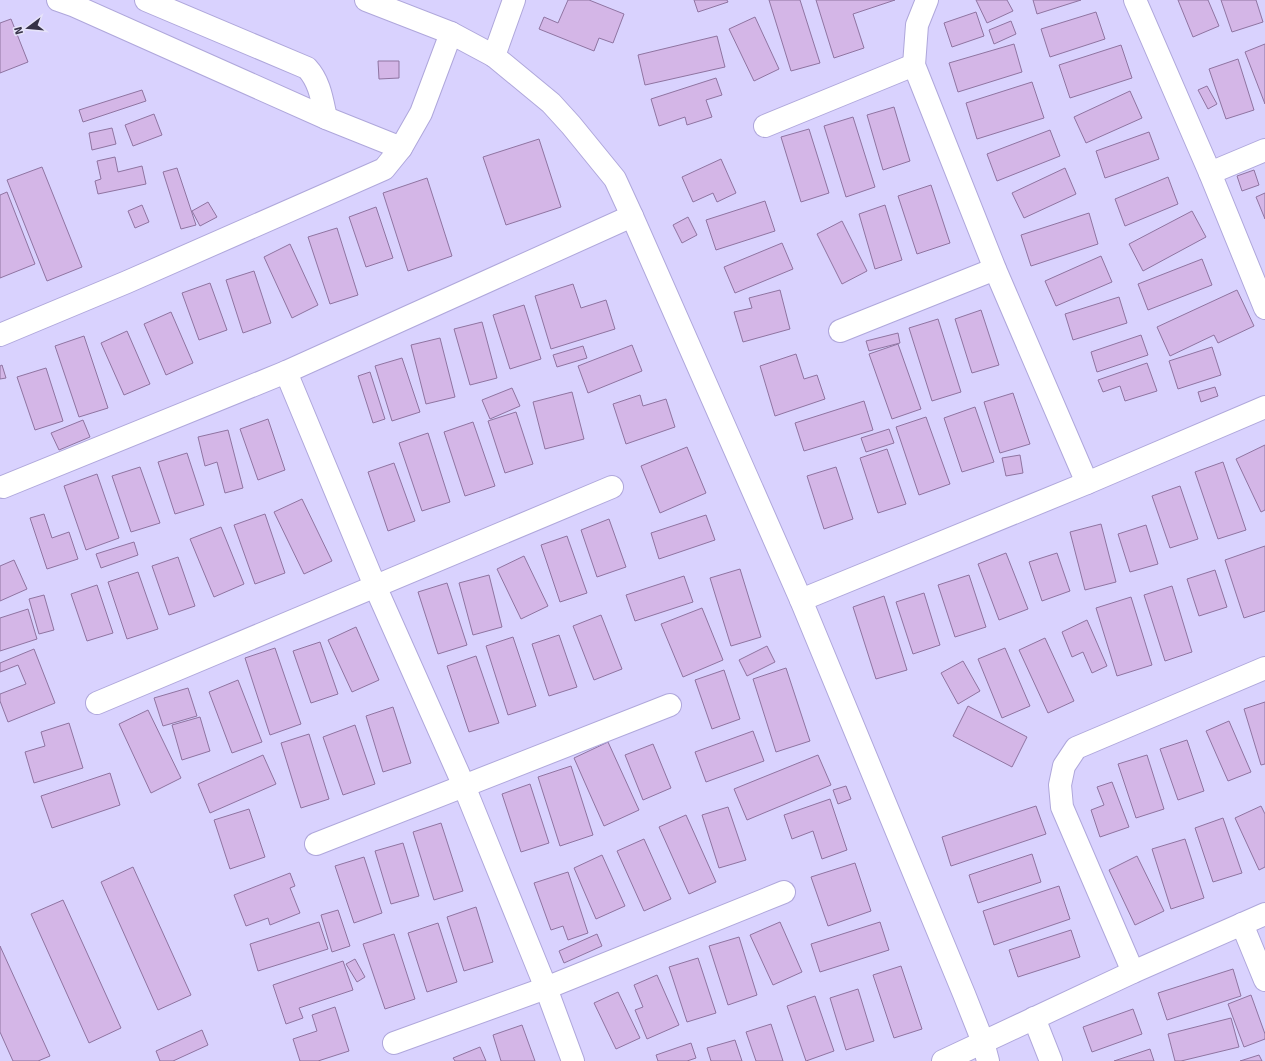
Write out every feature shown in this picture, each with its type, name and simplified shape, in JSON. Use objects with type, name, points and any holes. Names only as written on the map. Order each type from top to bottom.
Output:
[{"type":"street","points":[[146,0],[306,68],[313,74],[318,83],[326,118]]},
{"type":"street","points":[[366,0],[451,33],[494,56],[551,103],[615,179],[801,600],[986,1051]]},
{"type":"street","points":[[494,56],[514,0]]},
{"type":"street","points":[[927,0],[917,25],[914,65],[995,269],[1087,483]]},
{"type":"street","points":[[1135,0],[1210,173],[1265,308]]},
{"type":"street","points":[[71,2],[326,118],[401,148]]},
{"type":"street","points":[[0,335],[135,279],[384,169],[401,148],[421,114],[451,33]]},
{"type":"street","points":[[765,126],[914,65]]},
{"type":"street","points":[[1210,173],[1265,150]]},
{"type":"street","points":[[3,487],[286,372],[632,216]]},
{"type":"street","points":[[840,331],[995,269]]},
{"type":"street","points":[[286,372],[375,586],[464,786],[546,988],[573,1061]]},
{"type":"street","points":[[801,600],[1087,483],[1265,407]]},
{"type":"street","points":[[97,703],[612,487]]},
{"type":"street","points":[[1133,972],[1062,807],[1060,785],[1064,766],[1076,748],[1265,668]]},
{"type":"street","points":[[316,844],[670,705]]},
{"type":"street","points":[[394,1043],[546,988],[784,892]]},
{"type":"street","points":[[943,1061],[986,1051],[1034,1018],[1133,972],[1265,914]]},
{"type":"street","points":[[1242,924],[1265,980]]},
{"type":"street","points":[[1034,1018],[1051,1061]]},
{"type":"building","points":[[568,0],[589,0],[624,14],[613,43],[599,38],[594,51],[539,29],[544,17],[558,23]]},
{"type":"building","points":[[694,0],[727,0],[728,2],[698,12]]},
{"type":"building","points":[[769,0],[800,0],[820,63],[791,71]]},
{"type":"building","points":[[816,0],[895,0],[853,14],[864,48],[834,58]]},
{"type":"building","points":[[976,0],[1007,0],[1013,11],[987,23]]},
{"type":"building","points":[[1033,0],[1081,0],[1037,14]]},
{"type":"building","points":[[1178,0],[1208,0],[1219,26],[1193,37]]},
{"type":"building","points":[[1221,0],[1256,0],[1263,22],[1232,32]]},
{"type":"building","points":[[976,12],[984,36],[952,47],[944,23]]},
{"type":"building","points":[[1096,12],[1105,39],[1050,57],[1041,29]]},
{"type":"building","points":[[755,17],[779,69],[754,81],[729,29]]},
{"type":"building","points":[[11,19],[28,62],[0,73],[0,23]]},
{"type":"building","points":[[1011,21],[1016,34],[994,44],[989,30]]},
{"type":"building","points":[[717,36],[725,67],[645,85],[638,55]]},
{"type":"building","points":[[1014,44],[1022,72],[958,92],[949,63]]},
{"type":"building","points":[[1265,44],[1265,104],[1245,52]]},
{"type":"building","points":[[1121,45],[1132,78],[1070,98],[1059,65]]},
{"type":"building","points":[[1238,59],[1254,110],[1226,119],[1209,69]]},
{"type":"building","points":[[378,61],[399,61],[399,78],[379,79]]},
{"type":"building","points":[[716,78],[722,95],[706,100],[712,117],[687,125],[685,117],[659,126],[651,99]]},
{"type":"building","points":[[1032,82],[1044,118],[977,139],[966,103]]},
{"type":"building","points":[[1207,86],[1217,104],[1208,109],[1198,90]]},
{"type":"building","points":[[142,90],[146,101],[83,122],[79,110]]},
{"type":"building","points":[[1130,91],[1142,118],[1086,143],[1074,117]]},
{"type":"building","points":[[894,107],[910,161],[883,170],[867,115]]},
{"type":"building","points":[[154,114],[162,135],[133,146],[125,125]]},
{"type":"building","points":[[853,117],[875,187],[846,197],[824,126]]},
{"type":"building","points":[[112,128],[116,144],[92,150],[89,133]]},
{"type":"building","points":[[809,129],[829,193],[801,202],[781,137]]},
{"type":"building","points":[[1050,130],[1060,156],[997,181],[987,154]]},
{"type":"building","points":[[1149,132],[1159,159],[1105,178],[1096,151]]},
{"type":"building","points":[[539,139],[561,207],[506,225],[483,157]]},
{"type":"building","points":[[115,157],[118,172],[142,166],[146,184],[98,194],[95,181],[101,179],[97,161]]},
{"type":"building","points":[[721,159],[736,193],[717,202],[713,193],[693,202],[682,177]]},
{"type":"building","points":[[42,167],[82,267],[47,281],[7,180]]},
{"type":"building","points":[[177,168],[196,225],[181,229],[163,172]]},
{"type":"building","points":[[1065,168],[1076,194],[1024,218],[1012,193]]},
{"type":"building","points":[[1254,170],[1259,185],[1242,191],[1237,176]]},
{"type":"building","points":[[1168,177],[1178,204],[1125,226],[1115,199]]},
{"type":"building","points":[[427,178],[452,256],[408,271],[383,193]]},
{"type":"building","points":[[931,185],[950,243],[917,254],[898,196]]},
{"type":"building","points":[[7,192],[35,264],[0,278],[0,195]]},
{"type":"building","points":[[1265,193],[1265,219],[1256,197]]},
{"type":"building","points":[[765,201],[775,231],[716,250],[706,220]]},
{"type":"building","points":[[208,202],[217,217],[200,226],[192,211]]},
{"type":"building","points":[[142,205],[149,222],[135,228],[128,211]]},
{"type":"building","points":[[885,205],[902,260],[875,269],[859,214]]},
{"type":"building","points":[[376,207],[393,258],[366,267],[349,217]]},
{"type":"building","points":[[1192,211],[1206,237],[1143,271],[1129,244]]},
{"type":"building","points":[[1089,213],[1098,244],[1031,266],[1021,235]]},
{"type":"building","points":[[688,217],[697,235],[682,243],[673,225]]},
{"type":"building","points":[[842,221],[867,271],[842,284],[817,234]]},
{"type":"building","points":[[337,228],[358,295],[330,304],[308,237]]},
{"type":"building","points":[[782,243],[793,269],[735,293],[724,267]]},
{"type":"building","points":[[290,244],[318,305],[292,318],[264,257]]},
{"type":"building","points":[[1101,256],[1112,282],[1056,306],[1045,281]]},
{"type":"building","points":[[1202,259],[1212,285],[1148,310],[1138,284]]},
{"type":"building","points":[[254,271],[271,323],[243,333],[226,280]]},
{"type":"building","points":[[210,283],[227,330],[199,340],[182,293]]},
{"type":"building","points":[[573,284],[581,308],[606,300],[615,329],[551,349],[535,296]]},
{"type":"building","points":[[780,290],[790,329],[743,342],[734,312],[752,308],[749,298]]},
{"type":"building","points":[[1237,290],[1254,326],[1218,343],[1214,335],[1170,356],[1157,327]]},
{"type":"building","points":[[1119,297],[1127,323],[1073,340],[1065,314]]},
{"type":"building","points":[[524,305],[541,359],[510,369],[493,315]]},
{"type":"building","points":[[981,310],[999,365],[972,373],[955,319]]},
{"type":"building","points":[[171,312],[193,363],[166,375],[144,324]]},
{"type":"building","points":[[938,319],[961,392],[932,401],[909,328]]},
{"type":"building","points":[[482,322],[497,378],[470,385],[454,329]]},
{"type":"building","points":[[127,331],[150,384],[124,395],[101,343]]},
{"type":"building","points":[[898,333],[900,343],[869,351],[866,341]]},
{"type":"building","points":[[1141,335],[1148,355],[1097,372],[1091,352]]},
{"type":"building","points":[[84,336],[108,408],[79,417],[55,346]]},
{"type":"building","points":[[440,338],[455,397],[426,404],[411,345]]},
{"type":"building","points":[[898,344],[921,409],[892,419],[869,354]]},
{"type":"building","points":[[632,345],[642,371],[588,393],[578,366]]},
{"type":"building","points":[[583,346],[587,358],[557,367],[553,355]]},
{"type":"building","points":[[1212,347],[1221,375],[1178,389],[1169,361]]},
{"type":"building","points":[[796,354],[804,379],[817,375],[825,399],[775,416],[760,366]]},
{"type":"building","points":[[402,358],[420,412],[392,421],[375,366]]},
{"type":"building","points":[[1147,363],[1157,391],[1125,401],[1120,386],[1103,392],[1098,380]]},
{"type":"building","points":[[2,365],[6,378],[0,379],[0,366]]},
{"type":"building","points":[[46,368],[63,421],[35,430],[17,377]]},
{"type":"building","points":[[370,372],[385,419],[373,423],[358,376]]},
{"type":"building","points":[[1215,387],[1218,396],[1201,402],[1198,392]]},
{"type":"building","points":[[512,388],[520,406],[490,419],[482,400]]},
{"type":"building","points":[[572,392],[584,439],[545,449],[533,402]]},
{"type":"building","points":[[1013,393],[1030,444],[1000,453],[984,402]]},
{"type":"building","points":[[640,395],[643,406],[666,399],[675,427],[626,444],[613,404]]},
{"type":"building","points":[[864,401],[873,430],[804,451],[795,423]]},
{"type":"building","points":[[975,407],[994,462],[962,472],[944,418]]},
{"type":"building","points":[[516,412],[533,464],[505,473],[488,421]]},
{"type":"building","points":[[926,417],[950,484],[919,495],[896,427]]},
{"type":"building","points":[[268,419],[285,470],[258,480],[240,429]]},
{"type":"building","points":[[83,420],[90,437],[59,450],[51,433]]},
{"type":"building","points":[[473,422],[495,486],[465,496],[444,432]]},
{"type":"building","points":[[889,429],[894,443],[866,452],[861,438]]},
{"type":"building","points":[[228,430],[243,488],[225,493],[217,462],[205,466],[198,437]]},
{"type":"building","points":[[428,433],[450,502],[422,511],[399,443]]},
{"type":"building","points":[[1265,445],[1265,510],[1261,512],[1236,459]]},
{"type":"building","points":[[687,447],[706,493],[660,513],[641,466]]},
{"type":"building","points":[[887,449],[906,504],[878,513],[860,458]]},
{"type":"building","points":[[187,453],[204,505],[175,514],[158,462]]},
{"type":"building","points":[[1020,455],[1023,473],[1006,476],[1002,458]]},
{"type":"building","points":[[1223,462],[1246,530],[1218,539],[1195,472]]},
{"type":"building","points":[[394,463],[415,521],[388,531],[368,472]]},
{"type":"building","points":[[140,467],[160,523],[131,532],[112,476]]},
{"type":"building","points":[[836,467],[853,519],[824,529],[807,476]]},
{"type":"building","points":[[97,474],[119,538],[86,550],[64,486]]},
{"type":"building","points":[[1180,486],[1198,539],[1170,548],[1152,496]]},
{"type":"building","points":[[302,499],[332,561],[304,574],[274,512]]},
{"type":"building","points":[[44,514],[52,538],[69,532],[78,559],[47,569],[30,518]]},
{"type":"building","points":[[265,514],[285,573],[255,584],[234,525]]},
{"type":"building","points":[[706,515],[715,540],[659,559],[651,533]]},
{"type":"building","points":[[609,519],[626,567],[597,577],[581,530]]},
{"type":"building","points":[[1101,524],[1116,582],[1085,590],[1070,532]]},
{"type":"building","points":[[1146,525],[1158,564],[1130,572],[1118,534]]},
{"type":"building","points":[[221,527],[244,584],[214,597],[190,539]]},
{"type":"building","points":[[567,536],[587,593],[560,602],[541,545]]},
{"type":"building","points":[[134,542],[138,555],[101,568],[96,554]]},
{"type":"building","points":[[1265,546],[1265,611],[1244,618],[1225,560]]},
{"type":"building","points":[[1006,553],[1028,609],[999,620],[978,564]]},
{"type":"building","points":[[1057,553],[1070,591],[1042,601],[1029,562]]},
{"type":"building","points":[[524,556],[548,606],[521,619],[497,569]]},
{"type":"building","points":[[178,557],[195,606],[169,615],[152,566]]},
{"type":"building","points":[[14,560],[27,589],[0,601],[0,566]]},
{"type":"building","points":[[740,569],[761,637],[731,646],[710,578]]},
{"type":"building","points":[[1215,570],[1227,607],[1199,616],[1187,579]]},
{"type":"building","points":[[138,572],[158,629],[127,639],[108,582]]},
{"type":"building","points":[[489,575],[502,627],[473,635],[459,583]]},
{"type":"building","points":[[969,575],[986,627],[955,637],[938,585]]},
{"type":"building","points":[[684,576],[693,602],[635,621],[626,595]]},
{"type":"building","points":[[447,583],[467,645],[438,654],[418,592]]},
{"type":"building","points":[[97,585],[113,633],[87,641],[71,594]]},
{"type":"building","points":[[1172,586],[1192,652],[1165,661],[1144,595]]},
{"type":"building","points":[[924,593],[940,645],[913,654],[896,602]]},
{"type":"building","points":[[44,595],[54,630],[39,634],[29,599]]},
{"type":"building","points":[[884,596],[907,670],[876,679],[853,607]]},
{"type":"building","points":[[1131,597],[1152,665],[1117,676],[1096,608]]},
{"type":"building","points":[[702,608],[723,660],[683,677],[661,624]]},
{"type":"building","points":[[28,609],[37,639],[0,651],[0,618]]},
{"type":"building","points":[[601,615],[622,669],[594,680],[573,626]]},
{"type":"building","points":[[1087,620],[1107,666],[1092,673],[1083,652],[1072,657],[1062,632]]},
{"type":"building","points":[[356,627],[379,680],[352,692],[328,640]]},
{"type":"building","points":[[559,635],[577,687],[549,696],[532,644]]},
{"type":"building","points":[[513,637],[536,706],[508,715],[486,646]]},
{"type":"building","points":[[1045,638],[1074,701],[1048,713],[1019,650]]},
{"type":"building","points":[[320,642],[338,694],[311,703],[293,651]]},
{"type":"building","points":[[767,646],[775,662],[747,676],[739,660]]},
{"type":"building","points":[[275,648],[301,724],[270,735],[245,658]]},
{"type":"building","points":[[1005,648],[1030,706],[1002,718],[978,659]]},
{"type":"building","points":[[34,649],[55,703],[8,722],[0,701],[0,694],[26,684],[18,665],[0,672],[0,663]]},
{"type":"building","points":[[476,656],[499,723],[469,732],[447,666]]},
{"type":"building","points":[[963,661],[980,691],[958,704],[941,673]]},
{"type":"building","points":[[786,668],[810,741],[776,752],[753,679]]},
{"type":"building","points":[[724,670],[740,719],[712,729],[695,680]]},
{"type":"building","points":[[238,680],[262,742],[232,753],[209,692]]},
{"type":"building","points":[[188,688],[197,716],[163,726],[154,698]]},
{"type":"building","points":[[1265,702],[1265,764],[1261,765],[1244,709]]},
{"type":"building","points":[[968,706],[1027,737],[1012,767],[953,736]]},
{"type":"building","points":[[393,707],[411,763],[383,772],[366,716]]},
{"type":"building","points":[[148,710],[181,778],[151,793],[119,724]]},
{"type":"building","points":[[200,717],[210,751],[182,760],[172,725]]},
{"type":"building","points":[[1229,721],[1251,772],[1228,781],[1206,731]]},
{"type":"building","points":[[69,723],[83,768],[34,783],[25,752],[45,746],[41,732]]},
{"type":"building","points":[[355,725],[375,784],[343,795],[323,737]]},
{"type":"building","points":[[753,731],[764,761],[706,782],[695,752]]},
{"type":"building","points":[[309,734],[329,799],[301,808],[281,743]]},
{"type":"building","points":[[1187,740],[1204,791],[1178,800],[1160,749]]},
{"type":"building","points":[[608,742],[639,810],[604,826],[574,758]]},
{"type":"building","points":[[653,744],[671,788],[643,800],[625,755]]},
{"type":"building","points":[[263,755],[276,784],[210,813],[198,784]]},
{"type":"building","points":[[818,755],[831,785],[747,820],[734,789]]},
{"type":"building","points":[[1147,755],[1164,809],[1136,818],[1118,764]]},
{"type":"building","points":[[571,766],[593,835],[560,846],[538,777]]},
{"type":"building","points":[[110,773],[120,805],[52,828],[41,796]]},
{"type":"building","points":[[1112,782],[1129,827],[1100,837],[1091,810],[1104,805],[1097,787]]},
{"type":"building","points":[[530,784],[549,843],[521,852],[502,794]]},
{"type":"building","points":[[846,786],[851,799],[838,804],[833,790]]},
{"type":"building","points":[[830,799],[847,850],[822,859],[813,831],[792,839],[784,815]]},
{"type":"building","points":[[1036,806],[1046,834],[951,866],[942,837]]},
{"type":"building","points":[[1261,806],[1265,814],[1265,867],[1259,870],[1235,818]]},
{"type":"building","points":[[728,807],[746,860],[719,868],[702,815]]},
{"type":"building","points":[[249,809],[265,857],[230,869],[214,820]]},
{"type":"building","points":[[686,815],[716,882],[689,894],[659,827]]},
{"type":"building","points":[[1223,818],[1242,873],[1213,882],[1195,828]]},
{"type":"building","points":[[441,823],[463,891],[434,900],[413,832]]},
{"type":"building","points":[[644,839],[671,899],[644,911],[617,851]]},
{"type":"building","points":[[1185,839],[1204,898],[1171,909],[1152,849]]},
{"type":"building","points":[[403,843],[419,896],[391,904],[375,851]]},
{"type":"building","points":[[1032,854],[1041,882],[978,903],[969,875]]},
{"type":"building","points":[[602,855],[625,906],[596,919],[574,868]]},
{"type":"building","points":[[1137,856],[1164,911],[1135,925],[1109,870]]},
{"type":"building","points":[[364,857],[382,913],[354,923],[335,866]]},
{"type":"building","points":[[855,863],[871,911],[828,926],[811,877]]},
{"type":"building","points":[[133,867],[191,995],[158,1010],[101,882]]},
{"type":"building","points":[[568,872],[588,933],[568,940],[563,926],[551,930],[534,883]]},
{"type":"building","points":[[290,873],[295,886],[290,888],[300,913],[270,925],[268,918],[246,926],[234,895]]},
{"type":"building","points":[[1059,886],[1070,919],[994,945],[983,911]]},
{"type":"building","points":[[63,900],[121,1028],[89,1043],[31,914]]},
{"type":"building","points":[[476,907],[493,962],[464,971],[447,917]]},
{"type":"building","points":[[338,910],[350,946],[332,952],[321,915]]},
{"type":"building","points":[[319,922],[328,949],[258,971],[250,944]]},
{"type":"building","points":[[780,922],[802,972],[773,985],[750,935]]},
{"type":"building","points":[[880,922],[889,950],[820,972],[811,944]]},
{"type":"building","points":[[438,923],[457,982],[427,992],[408,933]]},
{"type":"building","points":[[1071,930],[1080,957],[1018,977],[1009,950]]},
{"type":"building","points":[[394,934],[415,999],[385,1009],[363,944]]},
{"type":"building","points":[[597,934],[602,946],[564,963],[559,951]]},
{"type":"building","points":[[739,937],[757,995],[728,1005],[709,946]]},
{"type":"building","points":[[0,946],[50,1056],[38,1061],[13,1061],[0,1032]]},
{"type":"building","points":[[698,958],[716,1013],[687,1022],[669,967]]},
{"type":"building","points":[[355,959],[365,977],[357,982],[346,964]]},
{"type":"building","points":[[343,961],[353,990],[299,1008],[303,1018],[286,1024],[273,985]]},
{"type":"building","points":[[901,966],[922,1029],[894,1038],[873,975]]},
{"type":"building","points":[[1233,969],[1241,996],[1167,1020],[1158,993]]},
{"type":"building","points":[[657,975],[679,1025],[647,1039],[635,1010],[643,1007],[634,985]]},
{"type":"building","points":[[858,989],[874,1041],[846,1050],[830,998]]},
{"type":"building","points":[[618,992],[640,1038],[616,1049],[594,1003]]},
{"type":"building","points":[[1251,995],[1265,1034],[1265,1039],[1244,1047],[1228,1004]]},
{"type":"building","points":[[815,996],[834,1051],[806,1061],[787,1006]]},
{"type":"building","points":[[335,1007],[349,1051],[318,1061],[300,1061],[293,1039],[317,1031],[312,1015]]},
{"type":"building","points":[[1133,1009],[1142,1034],[1092,1052],[1083,1027]]},
{"type":"building","points":[[1231,1018],[1239,1047],[1181,1061],[1175,1061],[1168,1034]]},
{"type":"building","points":[[771,1024],[783,1061],[756,1061],[746,1032]]},
{"type":"building","points":[[522,1025],[535,1061],[501,1061],[493,1035]]},
{"type":"building","points":[[202,1030],[208,1045],[173,1061],[160,1061],[156,1051]]},
{"type":"building","points":[[735,1040],[742,1061],[711,1061],[707,1048]]},
{"type":"building","points":[[691,1043],[696,1058],[687,1061],[658,1061],[656,1055]]},
{"type":"building","points":[[480,1047],[486,1061],[455,1061],[453,1058]]},
{"type":"building","points":[[1150,1049],[1154,1061],[1114,1061]]},
{"type":"building","points":[[1259,1055],[1262,1061],[1240,1061]]}]
